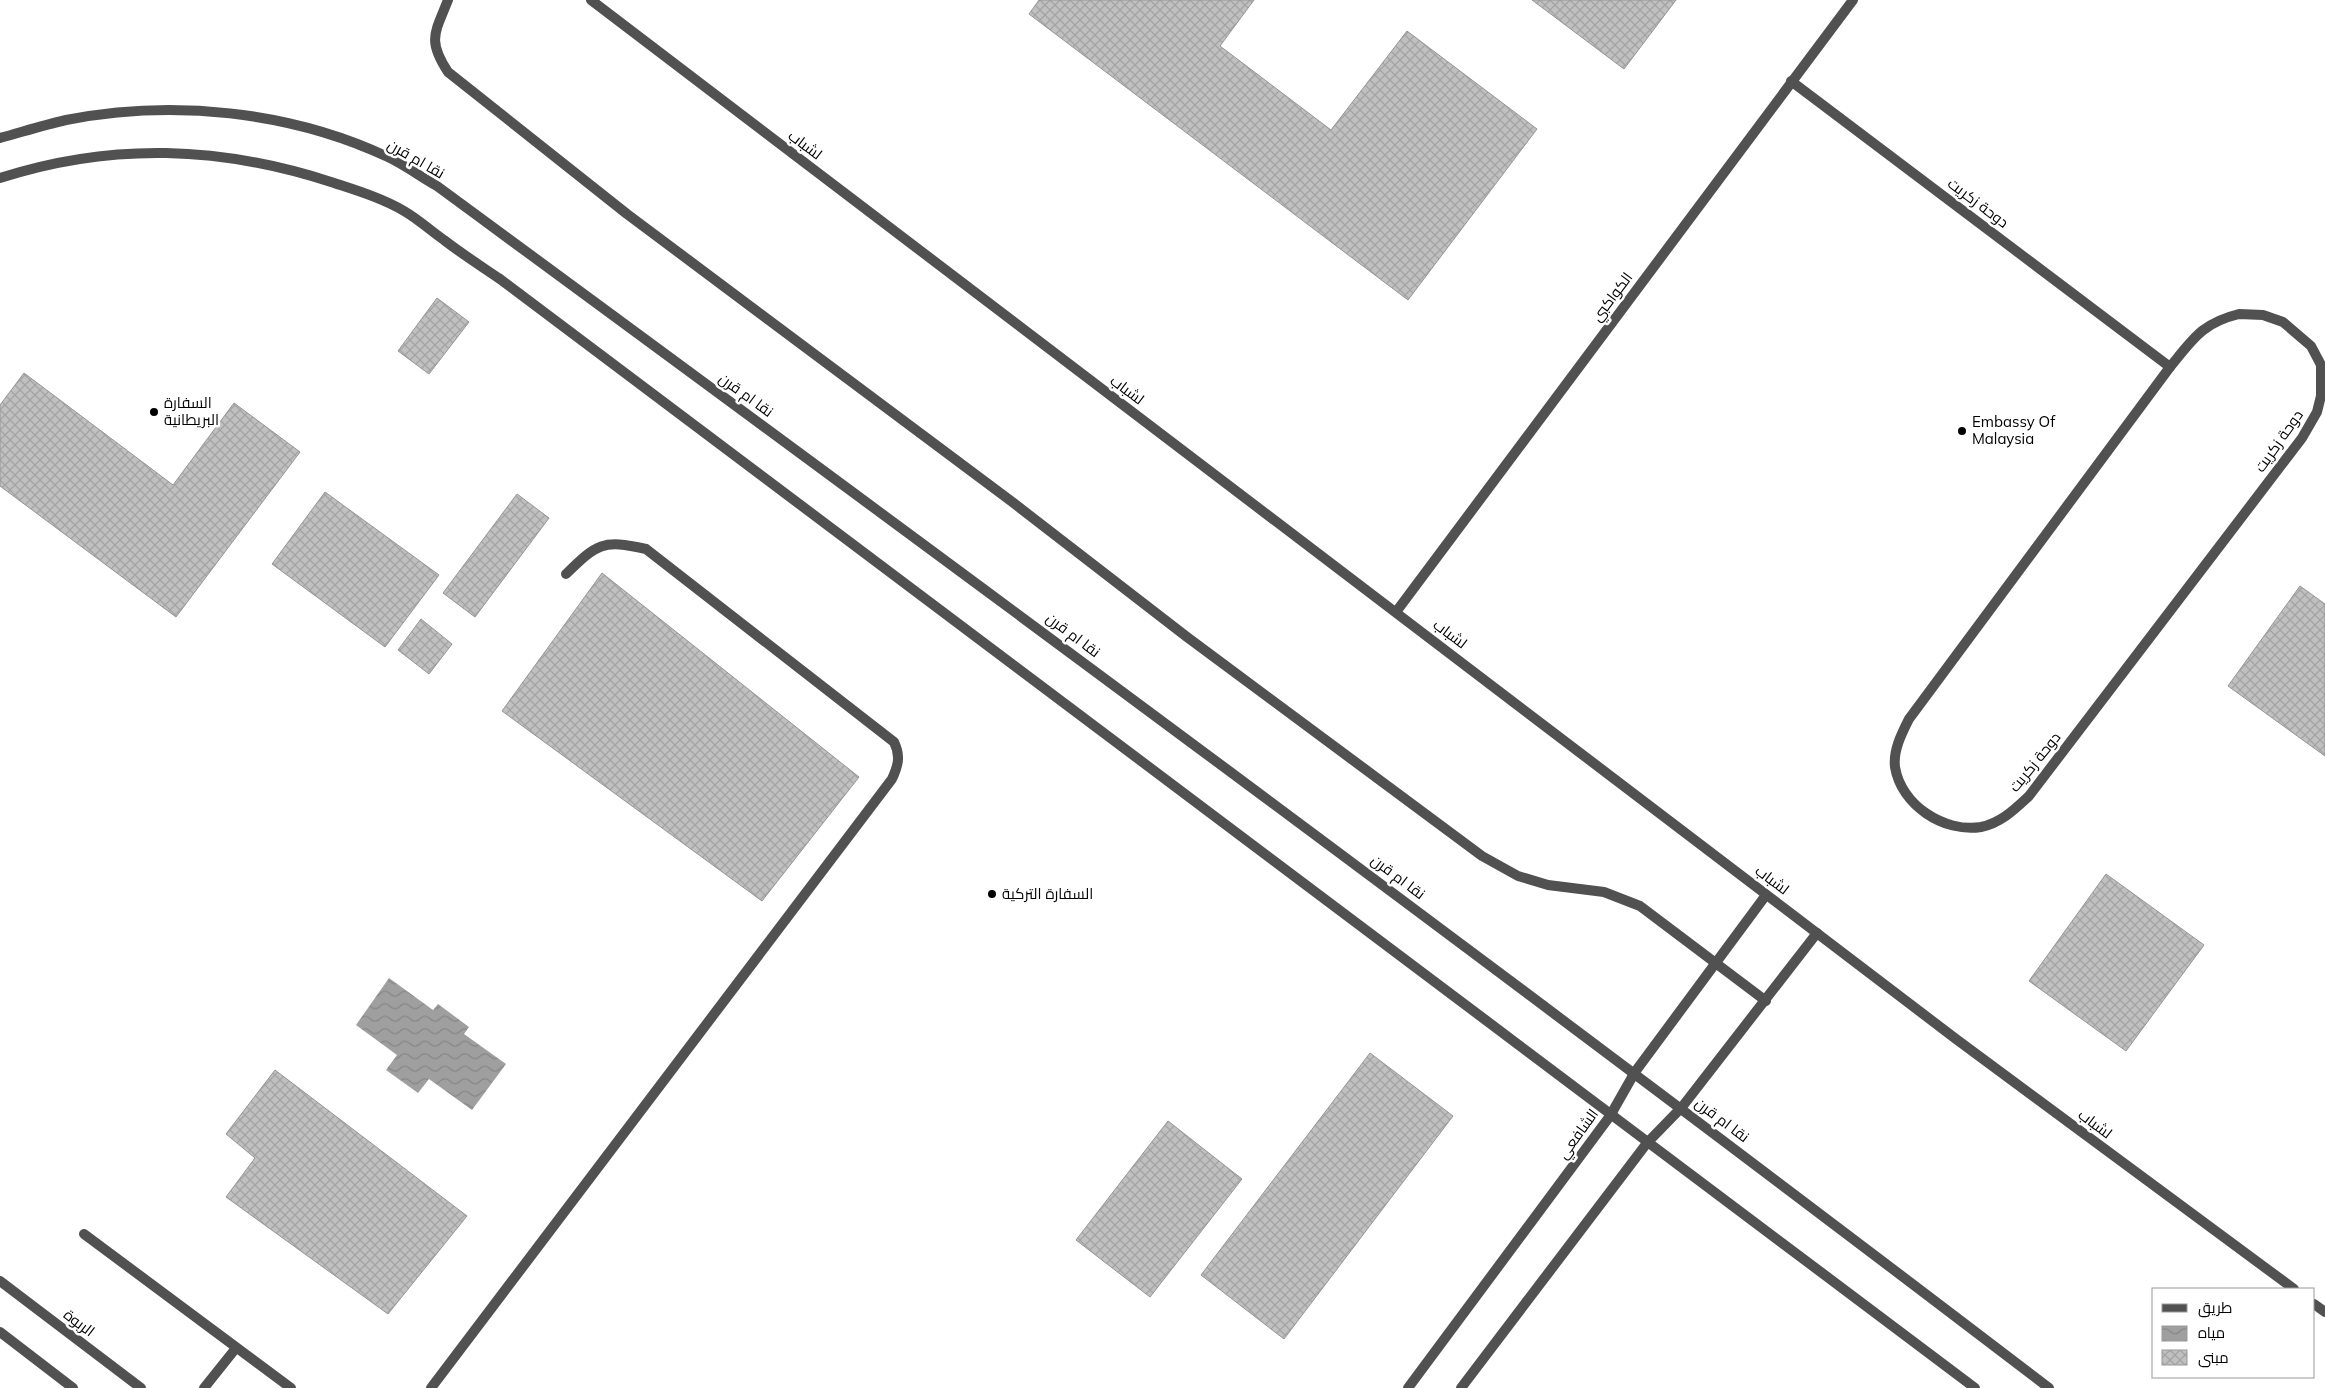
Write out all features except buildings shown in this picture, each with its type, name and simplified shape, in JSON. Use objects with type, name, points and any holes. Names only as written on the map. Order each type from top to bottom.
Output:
[{"type":"street","points":[[448,0],[434,40],[440,59],[448,72],[627,214],[1482,856],[1518,876],[1548,885],[1604,892],[1640,906],[1766,1000]]},
{"type":"street","name":"لشباب","points":[[591,0],[1956,1039],[2293,1288]]},
{"type":"street","name":"الكواكبي","points":[[1396,612],[1853,0]]},
{"type":"street","name":"دوحة زكريت","points":[[1792,81],[2170,367]]},
{"type":"street","name":"نقا ام قرن","points":[[0,138],[66,120],[123,112],[181,110],[237,115],[283,122],[388,157],[437,186],[1024,617],[1682,1107],[2049,1388]]},
{"type":"street","points":[[0,178],[30,168],[126,154],[181,152],[223,155],[305,174],[352,189],[404,211],[524,296],[1610,1116],[1975,1388]]},
{"type":"street","name":"دوحة زكريت","points":[[2239,314],[2263,315],[2283,322],[2311,346],[2321,365],[2322,376],[2317,412],[2296,446],[2029,796],[2004,818],[1982,827],[1958,828],[1928,815],[1904,792],[1895,766],[1899,739],[1909,719],[2170,367],[2202,329],[2221,318],[2239,314]]},
{"type":"street","points":[[431,1388],[886,787],[897,768],[899,752],[894,742],[646,549],[619,543],[592,549],[566,574]]},
{"type":"street","name":"الشافعي","points":[[1408,1388],[1610,1116],[1635,1072],[1718,963],[1766,895]]},
{"type":"street","points":[[1462,1388],[1647,1143],[1682,1107],[1817,932]]},
{"type":"street","points":[[84,1234],[291,1388]]},
{"type":"street","name":"الربوة","points":[[0,1281],[141,1388]]},
{"type":"street","points":[[0,1332],[73,1388]]},
{"type":"street","points":[[204,1388],[236,1348]]},
{"type":"water","points":[[389,978],[433,1010],[438,1004],[469,1027],[464,1034],[506,1064],[472,1110],[429,1079],[418,1093],[386,1070],[397,1055],[356,1025]]},
{"type":"place","name":"السفارة البريطانية","points":[[154,412]]},
{"type":"place","name":"Embassy Of Malaysia","points":[[1962,431]]},
{"type":"place","name":"السفارة التركية","points":[[992,894]]}]
